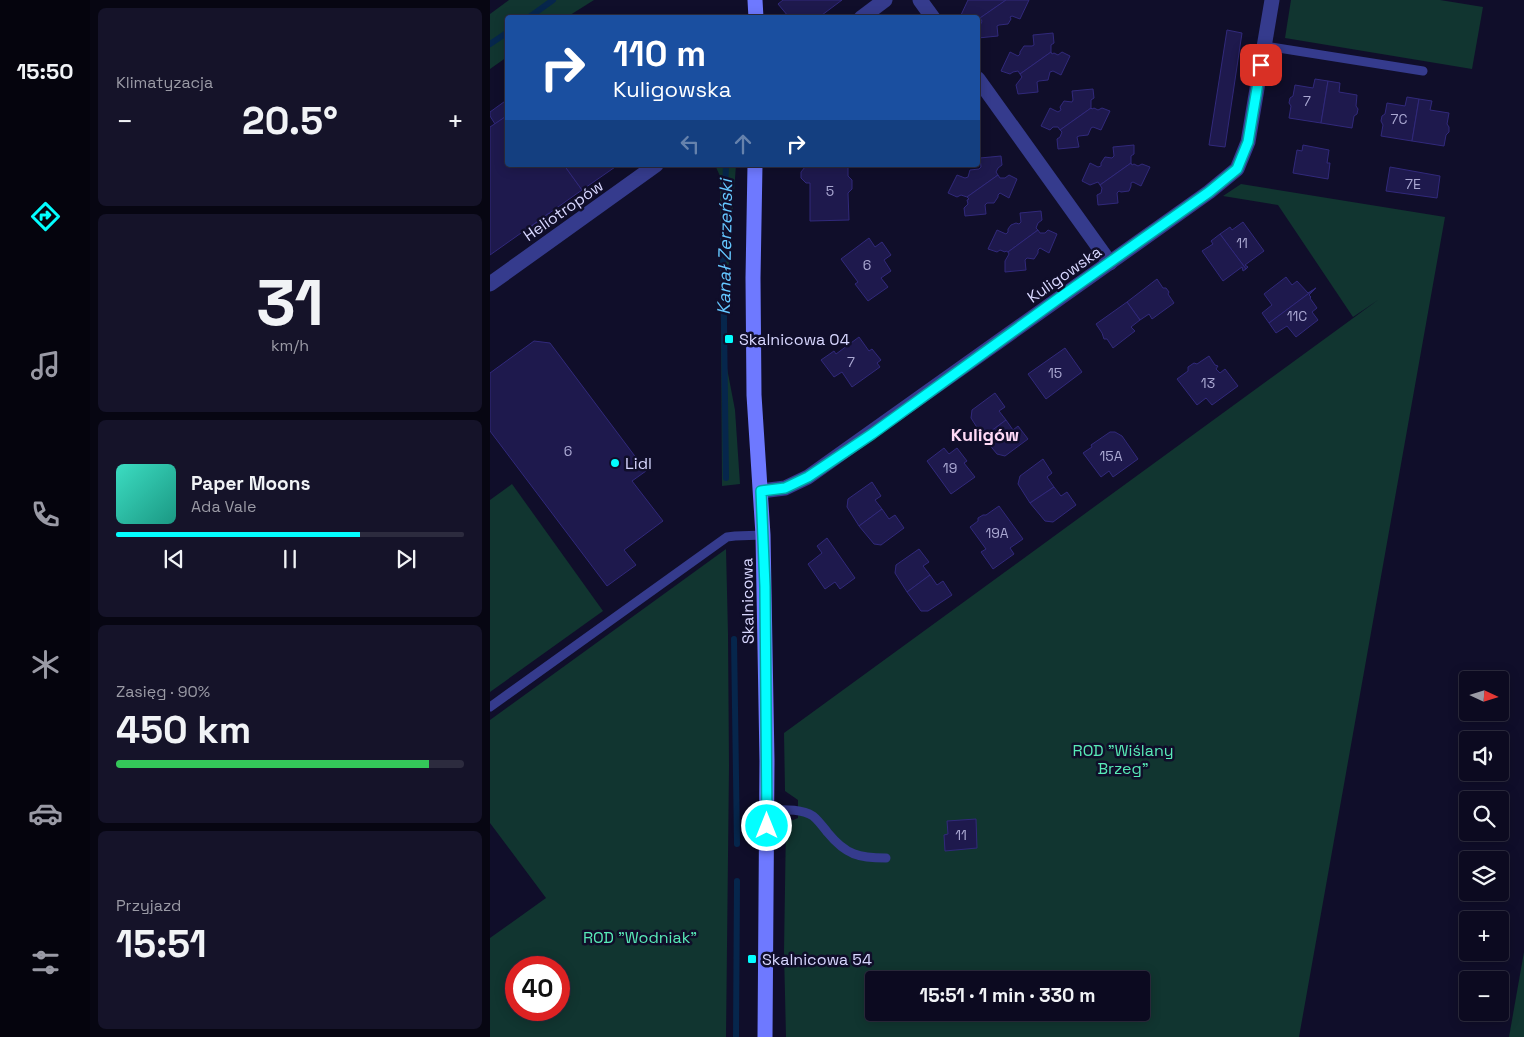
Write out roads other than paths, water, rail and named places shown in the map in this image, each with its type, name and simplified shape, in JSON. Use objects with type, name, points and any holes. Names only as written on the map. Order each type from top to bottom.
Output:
[{"type":"street","points":[[755,0],[756,15]]},
{"type":"street","points":[[865,15],[885,0]]},
{"type":"street","points":[[920,0],[931,15]]},
{"type":"street","name":"Kuligowska","points":[[761,491],[785,488],[808,477],[872,434],[1209,192],[1237,169],[1248,142],[1272,0]]},
{"type":"street","points":[[980,82],[1110,263]]},
{"type":"street","name":"Heliotropów","points":[[490,284],[653,167]]},
{"type":"street","name":"Skalnicowa","points":[[755,167],[754,395],[763,535],[767,810],[766,1037]]},
{"type":"lane","points":[[1265,46],[1424,71]]},
{"type":"lane","points":[[490,707],[727,537],[763,535]]},
{"type":"lane","points":[[767,810],[798,810],[813,816],[840,846],[852,853],[866,858],[886,858]]},
{"type":"waterway","points":[[532,15],[553,0]]},
{"type":"waterway","points":[[490,44],[505,34]]},
{"type":"waterway","name":"Kanał Zerzeński","points":[[726,167],[723,245],[726,478]]},
{"type":"waterway","name":"Kanał Zerzeński","points":[[734,639],[737,844]]},
{"type":"waterway","name":"Kanał Zerzeński","points":[[736,1037],[737,881]]},
{"type":"place","name":"Skalnicowa 04","points":[[729,339]]},
{"type":"place","name":"Lidl","points":[[615,463]]},
{"type":"place","name":"Skalnicowa 54","points":[[752,959]]},
{"type":"district","name":"Kuligów","points":[[985,435]]},
{"type":"park label","name":"ROD \"Wiślany Brzeg\"","points":[[1123,759]]},
{"type":"park label","name":"ROD \"Wodniak\"","points":[[640,937]]}]
